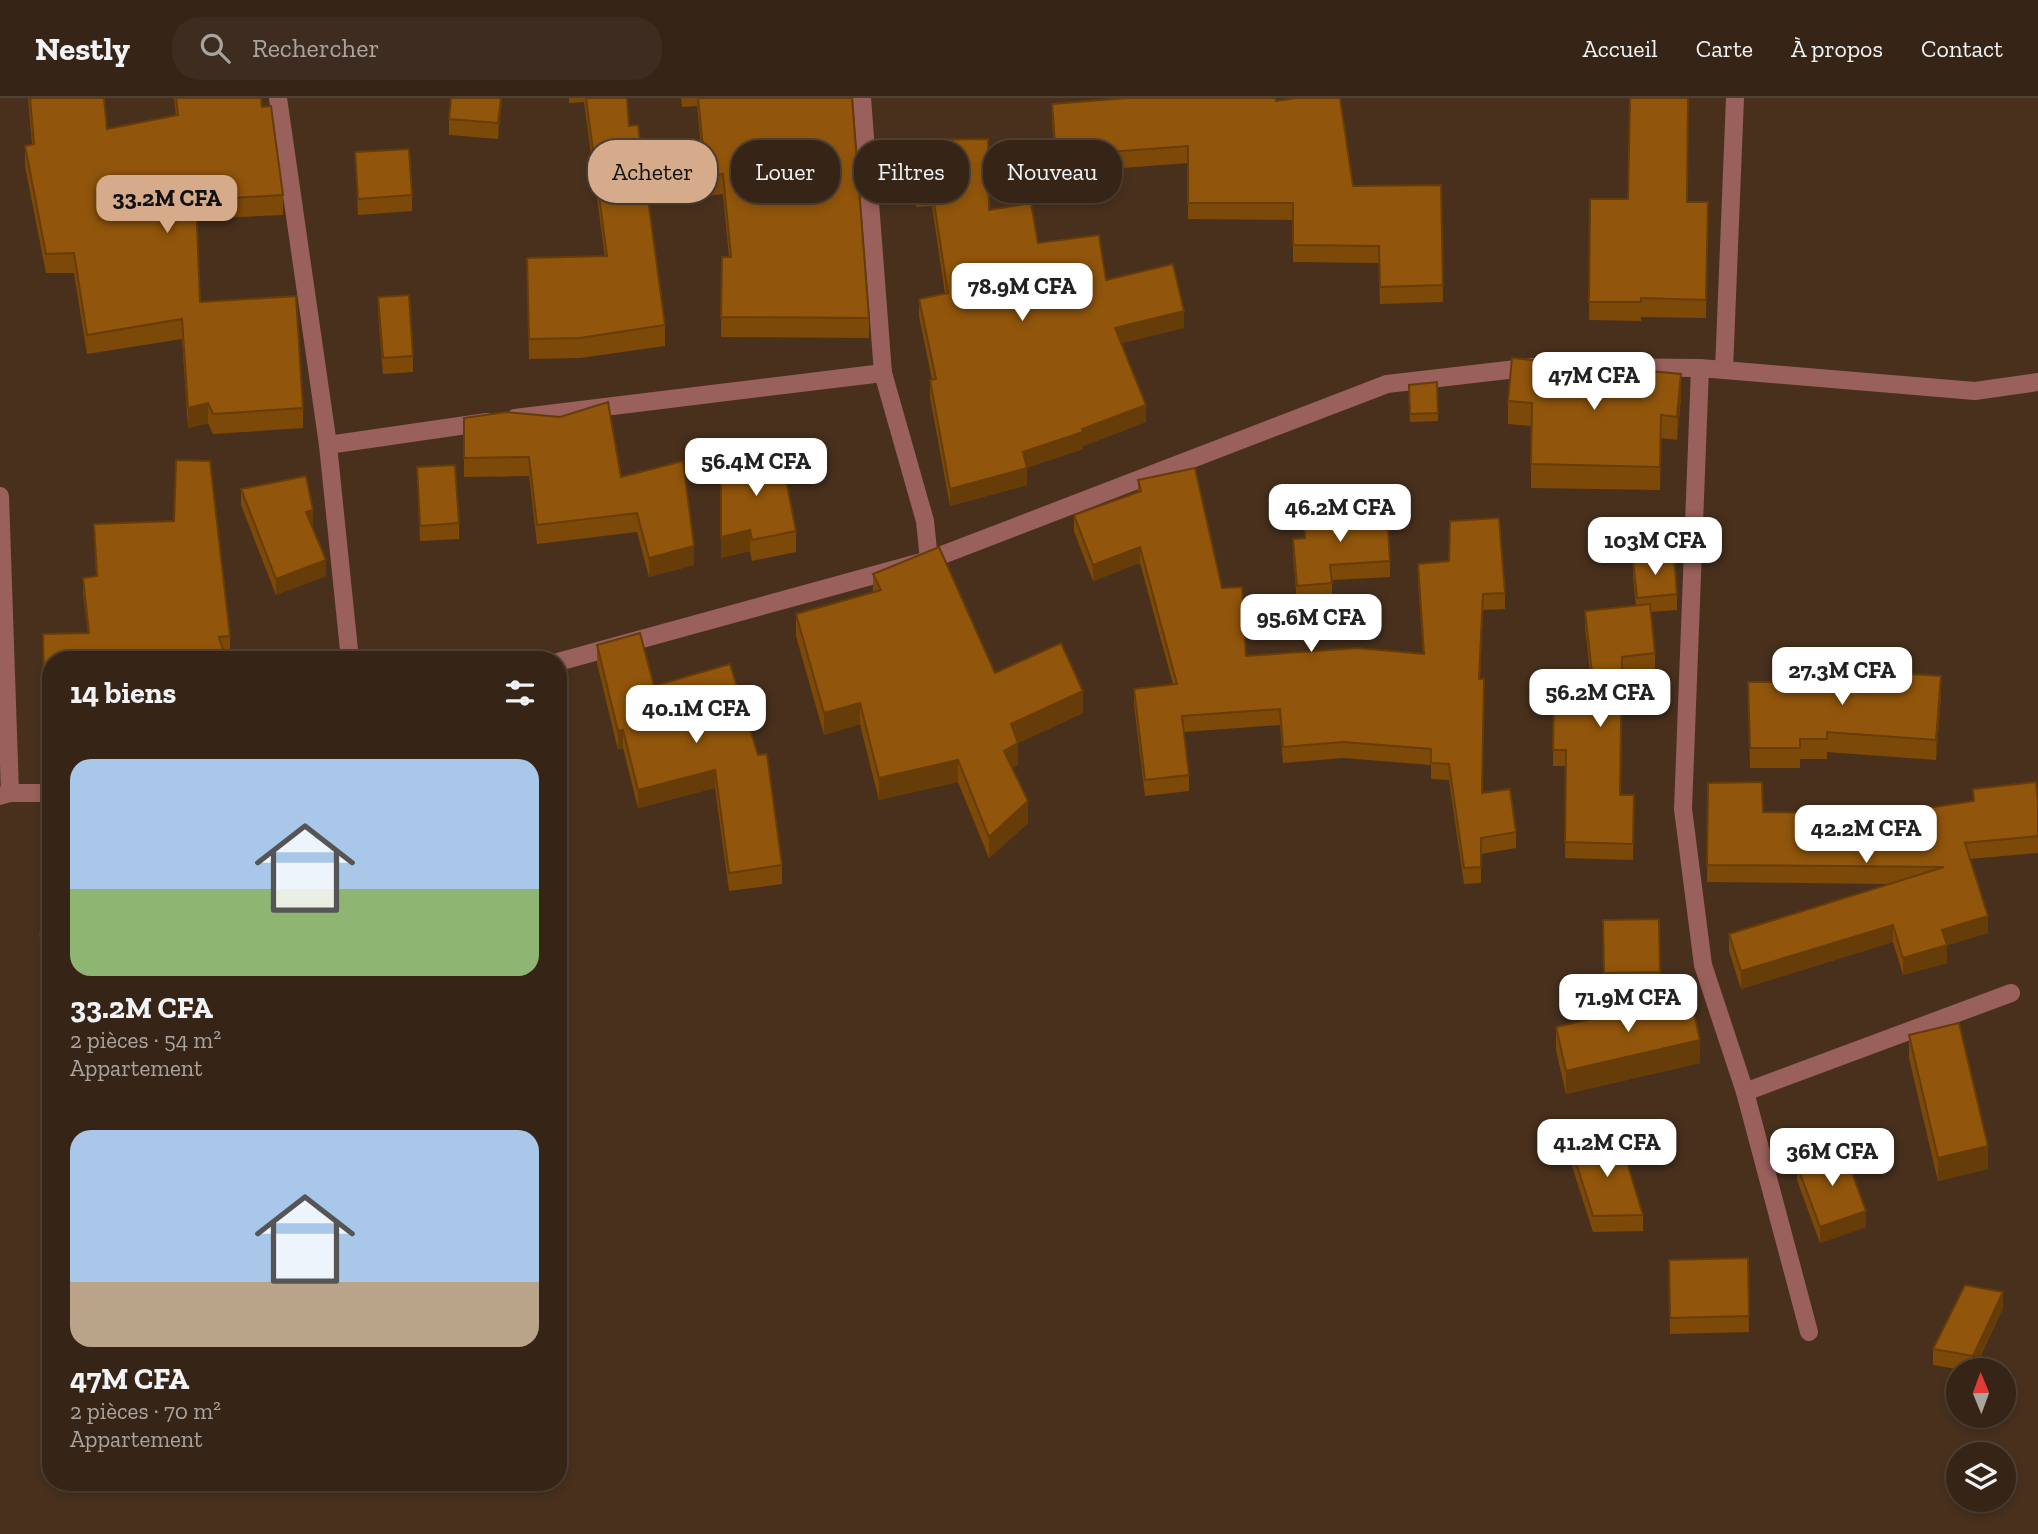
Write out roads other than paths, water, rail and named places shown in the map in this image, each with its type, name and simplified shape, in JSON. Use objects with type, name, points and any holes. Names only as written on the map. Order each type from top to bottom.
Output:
[{"type":"street","points":[[278,98],[328,445],[349,651]]},
{"type":"street","points":[[862,98],[883,373],[925,521],[929,560]]},
{"type":"street","points":[[1724,370],[1735,98]]},
{"type":"street","points":[[567,660],[929,560],[1387,384],[1561,367],[1700,368],[1975,391],[2038,382]]},
{"type":"street","points":[[1700,368],[1683,809],[1703,965],[1745,1092],[1809,1332]]},
{"type":"street","points":[[328,445],[561,412],[883,373]]},
{"type":"street","points":[[0,496],[5,795],[42,793]]},
{"type":"street","points":[[1745,1092],[2011,993]]}]
